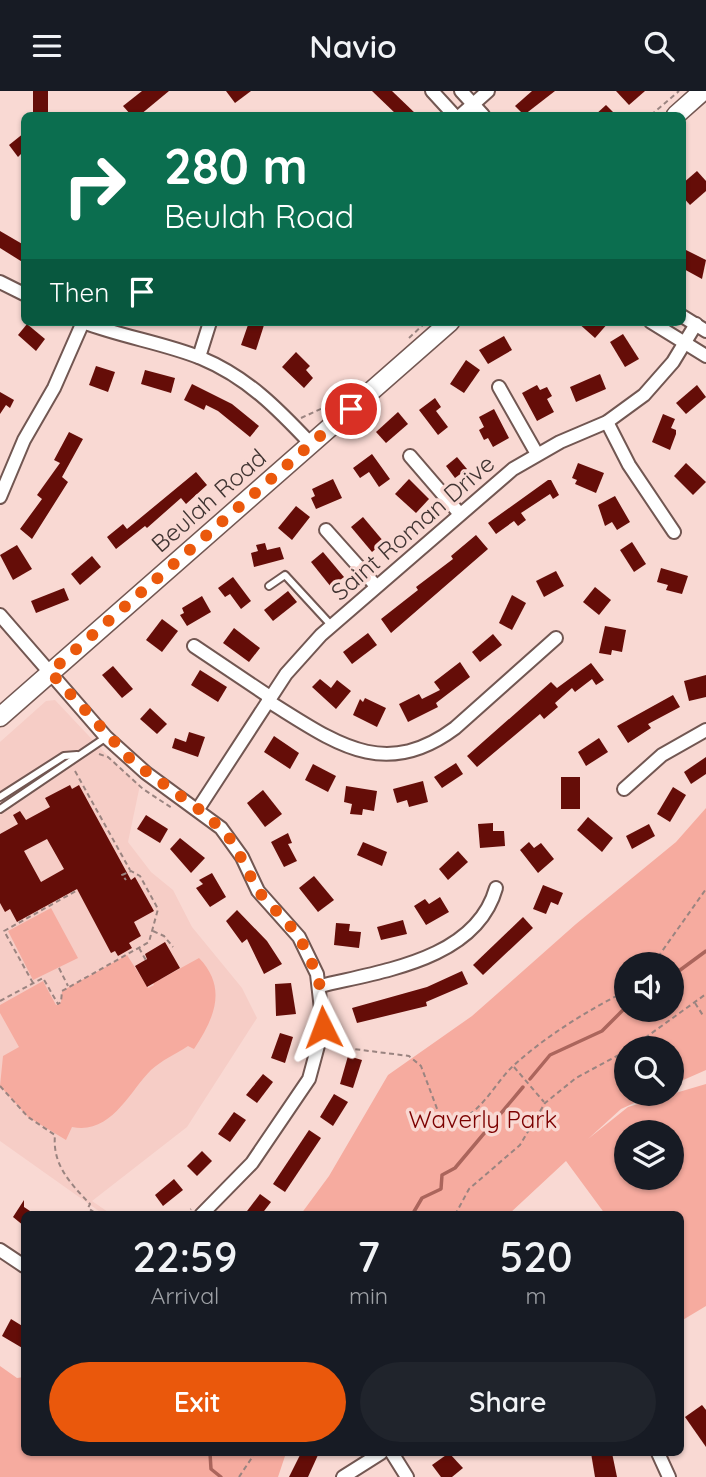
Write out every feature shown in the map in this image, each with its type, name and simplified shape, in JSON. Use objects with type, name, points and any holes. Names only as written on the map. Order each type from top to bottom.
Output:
[{"type":"main road","points":[[679,112],[703,91]]},
{"type":"main road","name":"Beulah Road","points":[[0,717],[445,326]]},
{"type":"street","points":[[432,91],[451,112]]},
{"type":"street","points":[[461,91],[480,112]]},
{"type":"street","points":[[464,112],[488,91]]},
{"type":"street","points":[[0,282],[21,292]]},
{"type":"street","points":[[0,497],[24,440],[54,389],[81,326]]},
{"type":"street","points":[[96,326],[199,357],[255,389],[310,444]]},
{"type":"street","points":[[199,357],[209,326]]},
{"type":"street","points":[[658,326],[706,356]]},
{"type":"street","name":"Saint Roman Drive","points":[[198,809],[300,656],[331,625],[459,513],[537,454],[607,422],[644,395],[660,379],[685,342],[701,327]]},
{"type":"street","points":[[499,387],[537,454]]},
{"type":"street","points":[[607,422],[642,485],[674,532]]},
{"type":"street","points":[[410,456],[459,513]]},
{"type":"street","points":[[326,530],[376,586]]},
{"type":"street","points":[[0,615],[106,737],[146,773],[198,809],[233,842],[258,891],[299,937],[320,986],[323,1027],[321,1045],[309,1079],[298,1099],[251,1163],[198,1210]]},
{"type":"street","points":[[194,646],[340,745],[375,754],[410,752],[433,743],[455,728],[556,638]]},
{"type":"street","points":[[624,789],[662,755],[706,730]]},
{"type":"street","points":[[320,986],[408,965],[447,946],[482,917],[496,888]]},
{"type":"street","points":[[0,1250],[21,1264]]},
{"type":"street","points":[[343,1477],[377,1456]]},
{"type":"street","points":[[394,1456],[407,1477]]},
{"type":"street","points":[[659,1456],[669,1477]]},
{"type":"lane","points":[[269,586],[285,575],[331,625]]},
{"type":"lane","points":[[0,809],[106,737]]},
{"type":"lane","points":[[0,797],[64,756],[78,754]]},
{"type":"path","points":[[654,112],[679,91]]},
{"type":"path","points":[[407,339],[422,326]]},
{"type":"path","points":[[309,414],[340,400]]},
{"type":"path","points":[[93,756],[98,754],[108,757],[144,789],[173,809]]},
{"type":"path","points":[[0,1001],[43,978],[58,1003],[61,1002],[59,994],[69,987],[149,942],[158,909],[140,876],[131,871],[74,769]]},
{"type":"path","points":[[126,880],[122,875],[131,871]]},
{"type":"path","points":[[661,952],[706,889]]},
{"type":"path","points":[[33,983],[4,930],[76,891]]},
{"type":"path","points":[[152,931],[164,936],[173,947]]},
{"type":"path","points":[[139,948],[147,962]]},
{"type":"path","points":[[59,968],[69,987]]},
{"type":"path","points":[[648,1036],[706,994]]},
{"type":"path","points":[[321,1045],[409,1056],[421,1066],[432,1103],[439,1114],[448,1118],[463,1118],[480,1105],[513,1066],[572,1022],[614,998]]},
{"type":"path","points":[[695,1002],[704,1017]]},
{"type":"path","points":[[457,1211],[469,1189],[520,1145],[545,1103],[576,1078],[614,1057]]},
{"type":"path","points":[[513,1066],[545,1103]]},
{"type":"path","points":[[0,1086],[28,1117],[55,1135],[54,1151],[66,1178],[90,1204],[88,1208],[92,1211]]},
{"type":"path","points":[[239,1477],[253,1456]]},
{"type":"shaded area","points":[[55,700],[104,752],[140,785],[128,842],[151,872],[173,890],[192,927],[242,988],[257,1018],[187,1127],[92,1201],[107,1211],[99,1211],[0,1141],[0,742],[46,701]]},
{"type":"green space","name":"Waverly Park","points":[[706,808],[706,1070],[684,1080],[684,1036],[614,1036],[614,1106],[628,1106],[588,1139],[628,1107],[684,1106],[684,1090],[706,1084],[706,1306],[684,1319],[684,1211],[603,1211],[566,1161],[512,1211],[303,1211],[329,1176],[388,1075],[472,1016],[576,924],[676,842]]},
{"type":"green space","points":[[51,908],[78,958],[33,980],[8,931]]},
{"type":"green space","points":[[127,955],[148,988],[154,985],[150,977],[161,979],[199,958],[213,981],[215,1003],[212,1015],[194,1049],[188,1046],[160,1063],[118,1110],[98,1125],[72,1127],[66,1140],[28,1117],[0,1086],[3,1056],[19,1047],[0,1013],[0,1005],[43,981],[56,1005],[61,1002],[62,991]]},
{"type":"green space","points":[[0,1366],[17,1378],[21,1377],[21,1456],[285,1456],[278,1477],[0,1477]]},
{"type":"building","points":[[33,91],[48,91],[48,112],[33,112]]},
{"type":"building","points":[[142,91],[169,91],[144,112],[128,112],[123,106]]},
{"type":"building","points":[[226,91],[251,91],[235,103]]},
{"type":"building","points":[[372,91],[392,91],[414,112],[394,112]]},
{"type":"building","points":[[532,91],[555,91],[528,112],[521,112],[515,106]]},
{"type":"building","points":[[616,91],[645,91],[629,105]]},
{"type":"building","points":[[606,105],[613,112],[598,112]]},
{"type":"building","points":[[21,135],[21,154],[18,157],[9,145]]},
{"type":"building","points":[[697,171],[706,181],[706,191],[690,205],[686,200],[686,181]]},
{"type":"building","points":[[0,231],[21,243],[21,261],[0,248]]},
{"type":"building","points":[[686,250],[706,260],[702,279],[686,270]]},
{"type":"building","points":[[25,326],[29,326],[45,339],[36,351],[18,335]]},
{"type":"building","points":[[248,326],[264,326],[256,350],[241,345]]},
{"type":"building","points":[[582,326],[606,326],[595,338]]},
{"type":"building","points":[[623,334],[639,359],[625,367],[610,342]]},
{"type":"building","points":[[504,336],[512,350],[488,364],[479,350]]},
{"type":"building","points":[[296,352],[310,366],[306,370],[313,378],[304,388],[282,367]]},
{"type":"building","points":[[466,360],[480,370],[464,393],[450,384]]},
{"type":"building","points":[[96,366],[115,372],[108,392],[89,385]]},
{"type":"building","points":[[145,370],[175,378],[171,393],[141,384]]},
{"type":"building","points":[[600,374],[606,389],[576,402],[570,387]]},
{"type":"building","points":[[192,384],[232,404],[259,426],[250,437],[218,411],[206,405],[204,410],[184,400]]},
{"type":"building","points":[[537,385],[540,390],[547,387],[552,396],[547,399],[554,412],[537,421],[522,393]]},
{"type":"building","points":[[697,385],[706,397],[686,414],[676,403]]},
{"type":"building","points":[[0,392],[14,400],[10,408],[6,405],[0,414]]},
{"type":"building","points":[[435,398],[441,407],[436,411],[448,427],[438,435],[419,410]]},
{"type":"building","points":[[494,409],[509,438],[493,447],[488,438],[484,440],[479,430],[484,427],[479,417]]},
{"type":"building","points":[[398,412],[408,424],[386,443],[376,432]]},
{"type":"building","points":[[663,414],[675,419],[671,428],[676,430],[676,434],[670,450],[652,442]]},
{"type":"building","points":[[69,432],[83,439],[62,477],[68,482],[32,539],[20,529],[42,499],[37,495],[60,463],[54,460]]},
{"type":"building","points":[[372,454],[390,479],[379,487],[369,472],[360,478],[353,468]]},
{"type":"building","points":[[457,457],[467,469],[455,478],[446,466]]},
{"type":"building","points":[[578,463],[604,473],[596,493],[575,484],[577,480],[572,478]]},
{"type":"building","points":[[686,463],[706,482],[693,495],[674,476]]},
{"type":"building","points":[[196,472],[207,485],[186,504],[181,498],[147,528],[145,526],[116,549],[107,537],[123,524],[127,529]]},
{"type":"building","points":[[333,479],[342,498],[316,509],[311,498],[315,496],[312,489]]},
{"type":"building","points":[[409,479],[429,499],[416,513],[395,494]]},
{"type":"building","points":[[551,480],[559,495],[553,499],[550,494],[521,513],[526,520],[518,526],[514,521],[496,534],[488,523]]},
{"type":"building","points":[[615,496],[630,522],[617,530],[612,522],[605,526],[598,505]]},
{"type":"building","points":[[296,506],[310,517],[292,540],[278,528]]},
{"type":"building","points":[[363,517],[384,542],[372,552],[351,527]]},
{"type":"building","points":[[476,535],[488,549],[391,633],[381,619],[418,590],[416,587],[453,559],[451,556]]},
{"type":"building","points":[[632,542],[646,564],[634,572],[620,550]]},
{"type":"building","points":[[265,543],[267,550],[280,547],[284,559],[254,567],[251,553],[258,551],[256,545]]},
{"type":"building","points":[[17,545],[32,569],[13,580],[0,555]]},
{"type":"building","points":[[323,552],[344,577],[331,587],[311,562]]},
{"type":"building","points":[[92,556],[101,567],[80,585],[71,574]]},
{"type":"building","points":[[661,568],[688,576],[682,594],[666,590],[668,585],[657,582]]},
{"type":"building","points":[[556,571],[564,586],[544,597],[536,581]]},
{"type":"building","points":[[233,577],[251,601],[241,609],[230,594],[225,597],[218,588]]},
{"type":"building","points":[[595,587],[611,600],[599,615],[583,602]]},
{"type":"building","points":[[64,588],[69,600],[36,613],[31,601]]},
{"type":"building","points":[[288,591],[297,602],[273,621],[264,610]]},
{"type":"building","points":[[512,595],[526,603],[512,630],[499,623]]},
{"type":"building","points":[[202,596],[211,612],[187,626],[180,615],[184,613],[182,608]]},
{"type":"building","points":[[162,619],[178,631],[162,652],[146,640]]},
{"type":"building","points":[[605,626],[626,630],[622,652],[612,650],[611,655],[599,653]]},
{"type":"building","points":[[234,628],[260,648],[249,662],[223,643]]},
{"type":"building","points":[[368,633],[377,645],[352,664],[343,652]]},
{"type":"building","points":[[493,634],[502,645],[480,662],[472,652]]},
{"type":"building","points":[[460,662],[470,677],[436,703],[438,707],[408,722],[399,704],[419,694],[422,699],[440,690],[434,682]]},
{"type":"building","points":[[591,663],[604,680],[596,685],[592,679],[575,692],[572,688],[555,703],[558,707],[544,719],[540,714],[477,767],[467,756],[551,682],[557,688]]},
{"type":"building","points":[[113,666],[133,689],[122,698],[102,675]]},
{"type":"building","points":[[200,670],[227,687],[218,702],[191,685]]},
{"type":"building","points":[[706,675],[706,697],[689,701],[684,681]]},
{"type":"building","points":[[320,679],[331,688],[337,680],[351,691],[336,709],[312,687]]},
{"type":"building","points":[[673,695],[680,707],[648,724],[651,728],[628,743],[617,726]]},
{"type":"building","points":[[365,698],[386,708],[377,727],[353,715],[360,699],[363,702]]},
{"type":"building","points":[[150,708],[167,724],[157,734],[140,719]]},
{"type":"building","points":[[189,732],[205,737],[198,757],[172,748],[175,738],[186,742]]},
{"type":"building","points":[[274,736],[299,753],[290,769],[264,752]]},
{"type":"building","points":[[599,738],[608,752],[586,766],[578,752]]},
{"type":"building","points":[[706,757],[706,774],[691,784],[684,772]]},
{"type":"building","points":[[456,763],[463,774],[442,788],[434,777]]},
{"type":"building","points":[[313,764],[336,776],[328,792],[305,780]]},
{"type":"building","points":[[561,777],[580,777],[580,809],[561,809]]},
{"type":"building","points":[[423,781],[428,802],[409,807],[407,800],[397,803],[393,789]]},
{"type":"building","points":[[70,785],[72,789],[79,785],[131,880],[135,877],[154,911],[134,922],[141,936],[129,943],[132,948],[118,956],[115,951],[111,953],[77,889],[17,922],[10,909],[5,912],[0,903],[0,834],[18,824],[13,815],[20,811],[26,820],[50,807],[45,798]],"holes":[[[47,839],[64,869],[41,882],[24,851]]]},
{"type":"building","points":[[346,786],[377,791],[374,811],[363,809],[362,815],[350,814],[352,804],[344,802]]},
{"type":"building","points":[[673,787],[686,795],[670,822],[657,814]]},
{"type":"building","points":[[263,790],[282,814],[265,827],[247,803]]},
{"type":"building","points":[[146,815],[168,829],[160,843],[137,829]]},
{"type":"building","points":[[588,817],[613,838],[602,852],[577,830]]},
{"type":"building","points":[[493,823],[493,831],[504,831],[505,846],[480,848],[478,824]]},
{"type":"building","points":[[649,824],[655,836],[632,849],[626,836]]},
{"type":"building","points":[[288,833],[292,843],[288,844],[297,861],[284,867],[271,842]]},
{"type":"building","points":[[180,838],[205,858],[191,873],[170,849]]},
{"type":"building","points":[[363,842],[387,852],[382,866],[357,855]]},
{"type":"building","points":[[529,842],[534,848],[541,843],[554,859],[538,873],[520,850]]},
{"type":"building","points":[[458,851],[468,862],[448,880],[439,869]]},
{"type":"building","points":[[212,873],[226,897],[210,907],[196,888],[203,884],[199,880]]},
{"type":"building","points":[[314,876],[334,900],[318,912],[299,888]]},
{"type":"building","points":[[543,885],[563,893],[558,905],[551,902],[546,914],[533,909]]},
{"type":"building","points":[[440,897],[449,912],[426,925],[414,906],[425,899],[429,904]]},
{"type":"building","points":[[237,910],[267,941],[282,964],[264,974],[247,939],[242,943],[226,921]]},
{"type":"building","points":[[523,917],[533,928],[483,975],[473,965]]},
{"type":"building","points":[[403,920],[407,934],[381,940],[377,927]]},
{"type":"building","points":[[336,923],[350,924],[349,931],[361,932],[359,948],[334,945]]},
{"type":"building","points":[[165,942],[180,968],[147,987],[135,966],[147,959],[145,954]]},
{"type":"building","points":[[462,971],[468,984],[426,1002],[427,1006],[357,1023],[352,1008],[427,987]]},
{"type":"building","points":[[291,983],[296,1014],[276,1016],[275,984]]},
{"type":"building","points":[[280,1033],[293,1037],[285,1063],[271,1058]]},
{"type":"building","points":[[348,1056],[362,1060],[353,1088],[340,1084]]},
{"type":"building","points":[[263,1074],[273,1082],[257,1103],[246,1095]]},
{"type":"building","points":[[334,1094],[348,1102],[333,1126],[320,1117]]},
{"type":"building","points":[[234,1112],[246,1120],[230,1142],[218,1134]]},
{"type":"building","points":[[309,1130],[321,1138],[285,1192],[273,1184]]},
{"type":"building","points":[[202,1151],[212,1161],[197,1176],[187,1166]]},
{"type":"building","points":[[174,1179],[183,1190],[163,1206],[155,1195]]},
{"type":"building","points":[[260,1194],[271,1202],[264,1211],[247,1211]]},
{"type":"building","points":[[24,1200],[24,1207],[30,1211],[21,1211],[21,1224],[13,1217]]},
{"type":"building","points":[[11,1319],[21,1325],[21,1347],[2,1336]]},
{"type":"building","points":[[702,1405],[706,1410],[706,1447],[685,1417]]},
{"type":"building","points":[[300,1456],[318,1456],[308,1477],[289,1477]]},
{"type":"building","points":[[445,1456],[452,1456],[463,1468],[452,1477],[441,1477],[432,1465]]},
{"type":"building","points":[[592,1456],[613,1456],[617,1477],[595,1477]]},
{"type":"waterway","points":[[684,967],[706,951]]},
{"type":"waterway","points":[[530,1079],[550,1055],[602,1031],[614,1019]]},
{"type":"waterway","points":[[414,1211],[422,1198],[441,1189],[442,1175],[455,1168],[523,1087]]},
{"type":"waterway","points":[[210,1456],[211,1469],[221,1477]]},
{"type":"route","points":[[323,1027],[320,986],[308,952],[291,927],[258,891],[233,842],[207,815],[163,786],[106,737],[50,672],[351,409]]}]
